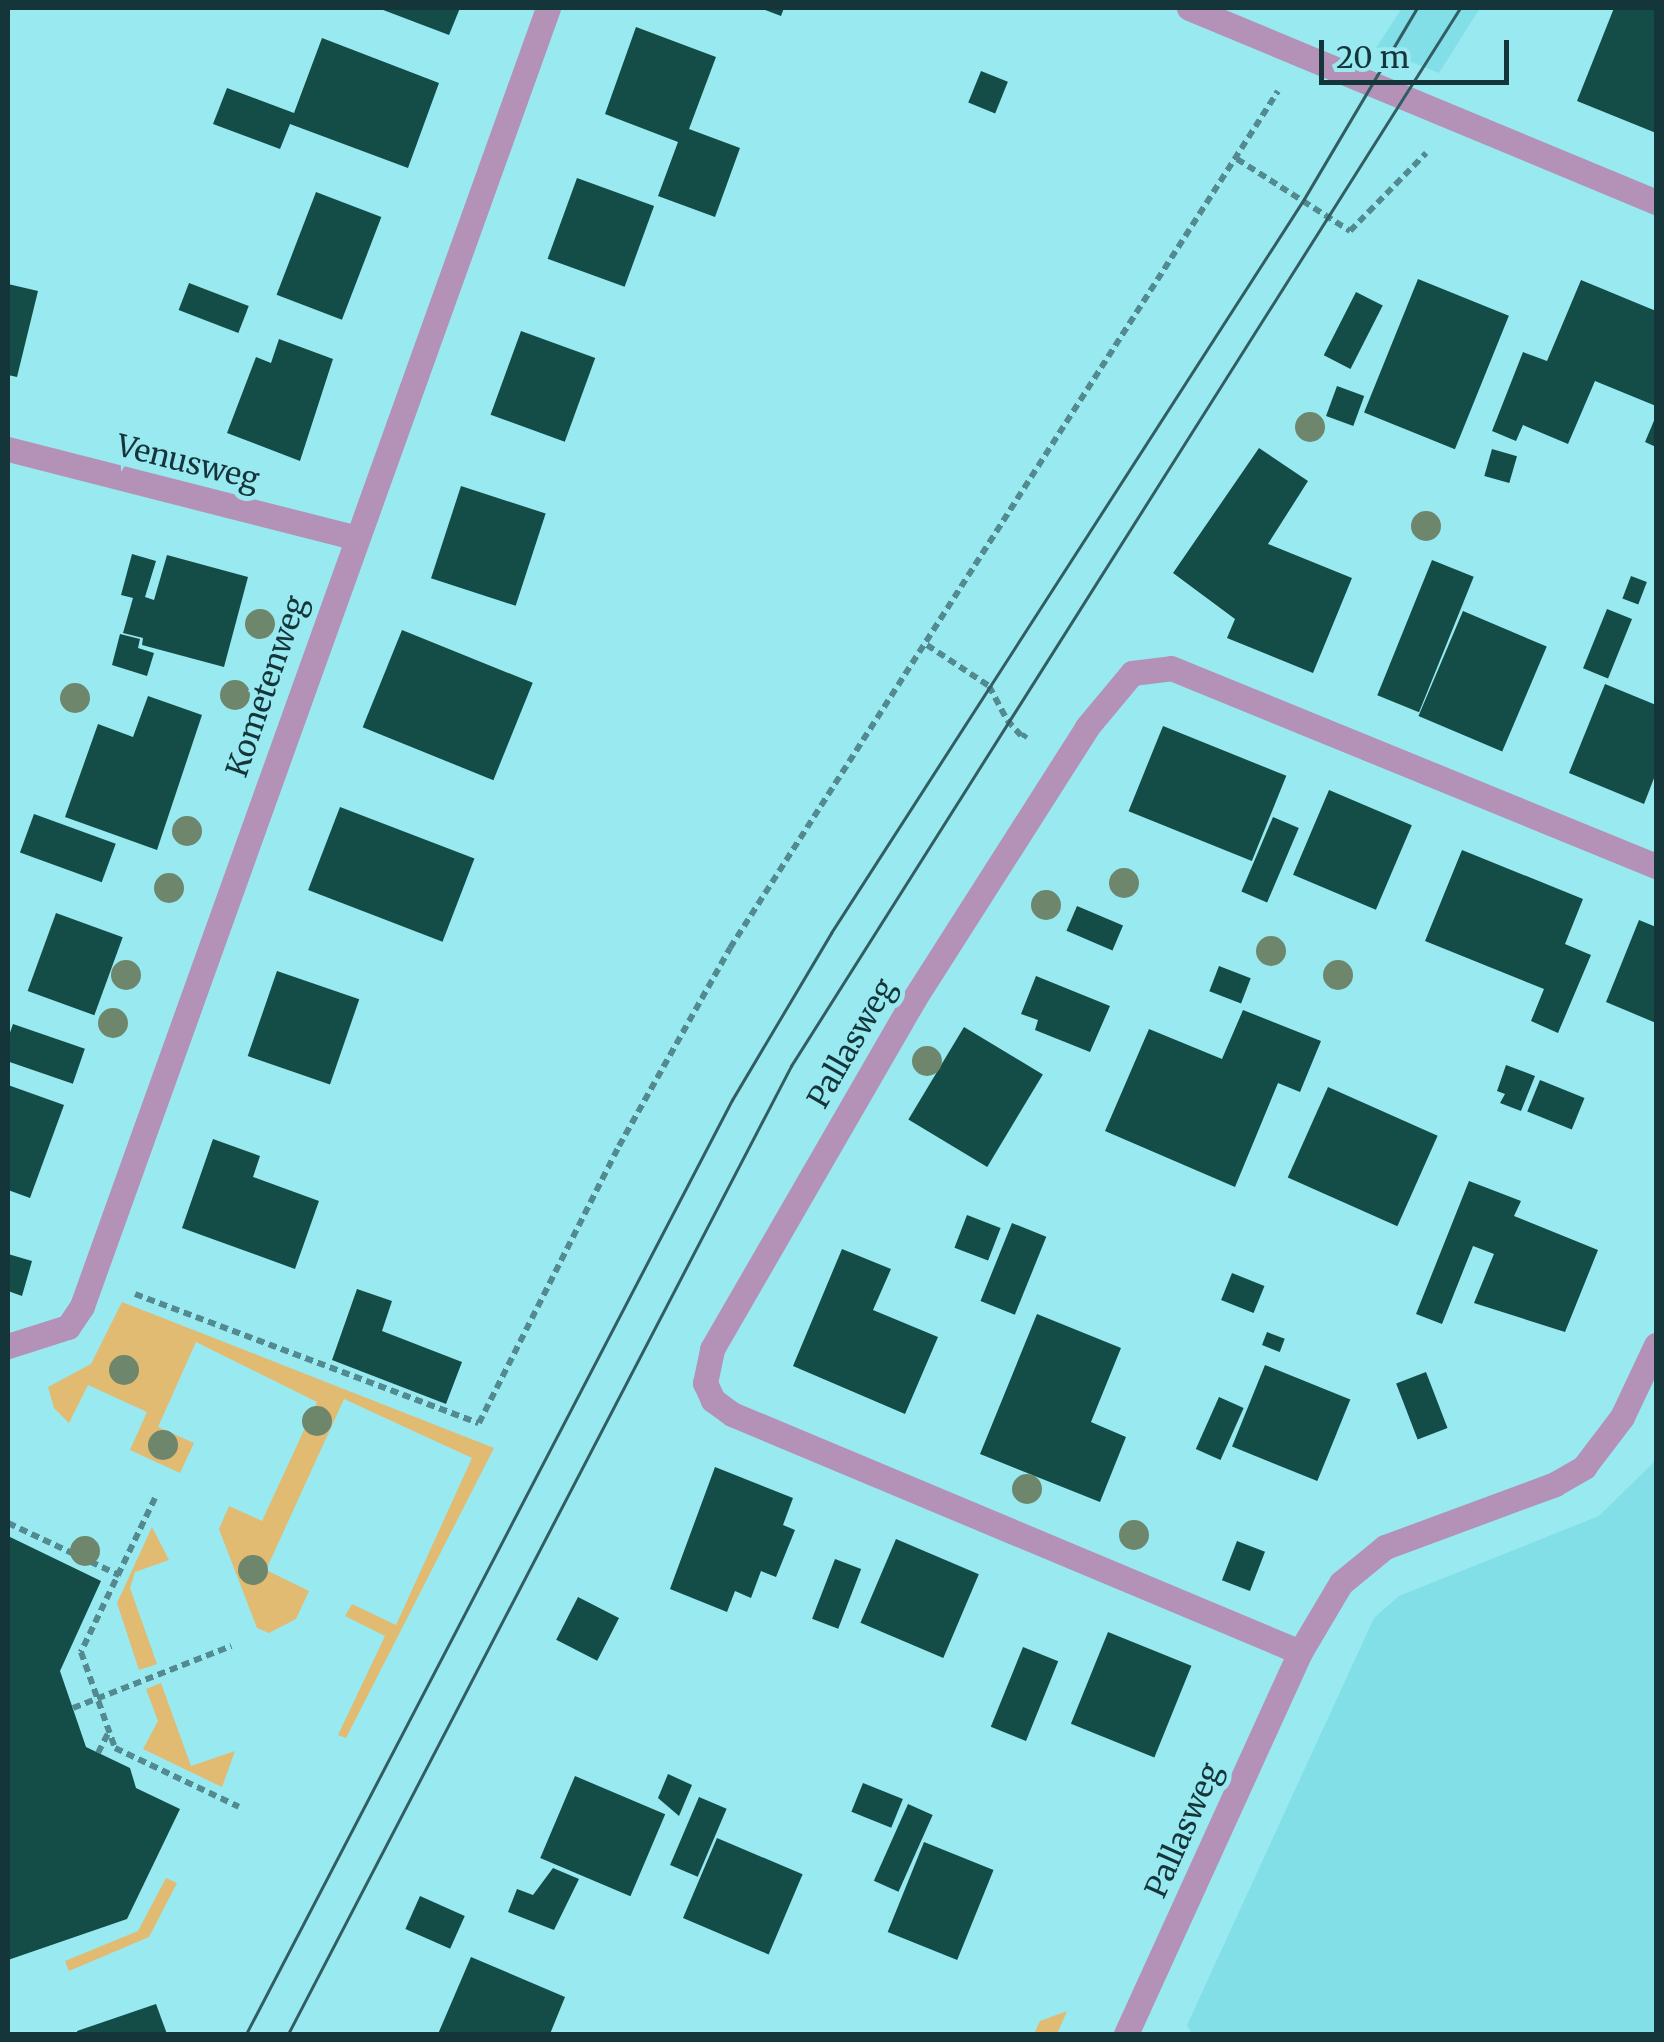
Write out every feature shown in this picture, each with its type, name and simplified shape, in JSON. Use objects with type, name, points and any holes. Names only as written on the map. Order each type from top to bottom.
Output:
[{"type":"street","name":"Kometenweg","points":[[8,1346],[68,1326],[92,1278],[353,538],[548,8]]},
{"type":"street","points":[[1190,8],[1656,202]]},
{"type":"street","name":"Venusweg","points":[[8,449],[353,538]]},
{"type":"street","name":"Pallasweg","points":[[1300,1652],[732,1414],[713,1400],[705,1383],[712,1349],[914,999],[1088,727],[1132,673],[1172,668],[1656,866]]},
{"type":"street","name":"Pallasweg","points":[[1126,2034],[1300,1652],[1341,1583],[1368,1557],[1584,1467],[1622,1417],[1656,1345]]},
{"type":"path","points":[[92,1278],[479,1424],[712,978],[1237,159],[1300,53]]},
{"type":"path","points":[[1237,159],[1350,232],[1458,119]]},
{"type":"path","points":[[926,644],[990,686],[1023,738],[1035,724],[1056,724],[1064,712],[1088,727]]},
{"type":"path","points":[[155,1498],[81,1652],[114,1748],[238,1808]]},
{"type":"path","points":[[8,1523],[119,1576]]},
{"type":"path","points":[[73,1708],[231,1646]]},
{"type":"path","points":[[98,1753],[108,1732]]},
{"type":"shaded area","points":[[1402,8],[1480,8],[1439,73],[1376,48]]},
{"type":"shaded area","points":[[122,1302],[494,1448],[346,1738],[338,1735],[385,1636],[345,1616],[352,1604],[396,1625],[472,1458],[344,1399],[266,1570],[309,1591],[296,1619],[269,1633],[257,1628],[219,1529],[229,1506],[262,1521],[317,1402],[196,1342],[158,1427],[194,1443],[180,1473],[130,1450],[147,1412],[88,1385],[69,1423],[54,1408],[48,1387],[91,1364]]},
{"type":"shaded area","points":[[1656,1460],[1656,2034],[1192,2034],[1187,2025],[1374,1618],[1399,1596],[1599,1516]]},
{"type":"shaded area","points":[[152,1527],[169,1560],[135,1572],[130,1588],[157,1664],[139,1670],[117,1603]]},
{"type":"shaded area","points":[[161,1683],[191,1766],[235,1751],[222,1787],[143,1749],[158,1721],[146,1689]]},
{"type":"shaded area","points":[[166,1878],[177,1883],[149,1937],[69,1971],[65,1961],[138,1931]]},
{"type":"shaded area","points":[[1067,2011],[1057,2034],[1034,2034],[1040,2021]]},
{"type":"building","points":[[378,8],[460,8],[449,35]]},
{"type":"building","points":[[760,8],[784,8],[781,16]]},
{"type":"building","points":[[1614,8],[1656,8],[1656,133],[1577,101]]},
{"type":"building","points":[[636,27],[716,57],[689,129],[740,148],[715,217],[658,196],[678,142],[605,114]]},
{"type":"building","points":[[322,38],[439,83],[408,168],[290,124],[280,149],[213,124],[227,88],[294,113]]},
{"type":"building","points":[[981,71],[1008,82],[995,113],[968,103]]},
{"type":"building","points":[[577,178],[654,206],[625,287],[548,259]]},
{"type":"building","points":[[316,192],[381,217],[342,320],[277,295]]},
{"type":"building","points":[[1418,279],[1509,316],[1455,449],[1364,413]]},
{"type":"building","points":[[1581,280],[1656,311],[1656,406],[1595,381],[1568,444],[1523,425],[1516,441],[1492,431],[1523,352],[1547,361]]},
{"type":"building","points":[[189,283],[249,306],[238,333],[179,310]]},
{"type":"building","points":[[8,284],[38,291],[17,377],[8,375]]},
{"type":"building","points":[[1356,292],[1383,306],[1350,369],[1324,355]]},
{"type":"building","points":[[521,331],[595,358],[565,442],[491,415]]},
{"type":"building","points":[[279,339],[333,359],[300,461],[227,433],[256,357],[271,363]]},
{"type":"building","points":[[1337,386],[1364,396],[1353,426],[1326,416]]},
{"type":"building","points":[[1656,416],[1656,447],[1645,442]]},
{"type":"building","points":[[1259,448],[1308,481],[1268,544],[1352,578],[1313,673],[1227,638],[1235,619],[1173,573]]},
{"type":"building","points":[[1492,449],[1517,456],[1509,483],[1484,476]]},
{"type":"building","points":[[461,486],[546,514],[516,606],[431,578]]},
{"type":"building","points":[[132,554],[156,561],[145,597],[154,600],[167,555],[248,577],[224,667],[142,645],[143,638],[123,633],[133,598],[121,595]]},
{"type":"building","points":[[1432,560],[1474,577],[1419,712],[1377,695]]},
{"type":"building","points":[[1631,576],[1647,582],[1638,604],[1622,598]]},
{"type":"building","points":[[1607,609],[1632,619],[1608,678],[1583,668]]},
{"type":"building","points":[[1463,611],[1547,647],[1502,751],[1418,716]]},
{"type":"building","points":[[402,630],[533,683],[493,780],[363,727]]},
{"type":"building","points":[[120,634],[140,639],[138,648],[154,653],[147,676],[112,665]]},
{"type":"building","points":[[1605,684],[1656,705],[1656,773],[1644,804],[1569,773]]},
{"type":"building","points":[[148,696],[202,715],[157,850],[65,817],[98,724],[133,737]]},
{"type":"building","points":[[1163,726],[1286,776],[1252,861],[1129,811]]},
{"type":"building","points":[[1329,790],[1412,825],[1376,910],[1293,875]]},
{"type":"building","points":[[340,807],[474,859],[443,942],[308,890]]},
{"type":"building","points":[[34,814],[116,844],[102,882],[20,853]]},
{"type":"building","points":[[1273,817],[1299,828],[1267,903],[1241,892]]},
{"type":"building","points":[[1462,850],[1583,899],[1565,944],[1591,955],[1558,1033],[1531,1021],[1544,989],[1425,941]]},
{"type":"building","points":[[1077,906],[1123,926],[1112,950],[1066,931]]},
{"type":"building","points":[[56,913],[123,937],[94,1015],[28,991]]},
{"type":"building","points":[[1639,920],[1656,927],[1656,1023],[1606,1002]]},
{"type":"building","points":[[1219,966],[1251,978],[1241,1003],[1209,991]]},
{"type":"building","points":[[277,971],[359,999],[330,1084],[248,1056]]},
{"type":"building","points":[[1036,976],[1110,1006],[1090,1052],[1035,1030],[1038,1020],[1021,1014]]},
{"type":"building","points":[[1243,1010],[1321,1041],[1300,1092],[1278,1083],[1235,1187],[1105,1131],[1149,1029],[1222,1059]]},
{"type":"building","points":[[13,1024],[85,1049],[73,1084],[8,1061],[8,1039]]},
{"type":"building","points":[[964,1027],[1043,1074],[987,1167],[908,1120]]},
{"type":"building","points":[[1506,1065],[1535,1076],[1521,1111],[1500,1103],[1505,1094],[1497,1091]]},
{"type":"building","points":[[1540,1080],[1585,1098],[1572,1130],[1527,1112]]},
{"type":"building","points":[[8,1085],[64,1105],[30,1198],[8,1190]]},
{"type":"building","points":[[1328,1087],[1438,1136],[1397,1226],[1288,1177]]},
{"type":"building","points":[[213,1139],[260,1156],[253,1177],[319,1201],[295,1269],[182,1228]]},
{"type":"building","points":[[1469,1181],[1521,1201],[1514,1216],[1598,1250],[1565,1332],[1474,1303],[1494,1254],[1473,1246],[1442,1324],[1416,1314]]},
{"type":"building","points":[[967,1215],[1001,1228],[988,1261],[954,1248]]},
{"type":"building","points":[[1012,1223],[1046,1237],[1015,1315],[981,1301]]},
{"type":"building","points":[[842,1249],[891,1269],[873,1310],[938,1337],[905,1414],[793,1366]]},
{"type":"building","points":[[8,1254],[32,1261],[22,1296],[8,1291]]},
{"type":"building","points":[[1232,1273],[1264,1286],[1254,1313],[1221,1300]]},
{"type":"building","points":[[357,1289],[392,1301],[382,1331],[462,1362],[446,1404],[332,1360]]},
{"type":"building","points":[[1037,1314],[1121,1348],[1091,1422],[1126,1437],[1100,1502],[980,1454]]},
{"type":"building","points":[[1267,1332],[1285,1339],[1280,1352],[1262,1345]]},
{"type":"building","points":[[1265,1365],[1350,1399],[1317,1481],[1232,1447]]},
{"type":"building","points":[[1426,1372],[1448,1428],[1418,1439],[1396,1383]]},
{"type":"building","points":[[1219,1397],[1244,1408],[1220,1460],[1196,1449]]},
{"type":"building","points":[[715,1467],[793,1498],[783,1525],[795,1530],[776,1577],[761,1571],[751,1598],[735,1591],[727,1612],[670,1589]]},
{"type":"building","points":[[8,1536],[101,1581],[60,1671],[86,1747],[130,1768],[136,1788],[180,1809],[127,1919],[8,1960]]},
{"type":"building","points":[[896,1539],[979,1574],[943,1658],[860,1623]]},
{"type":"building","points":[[1237,1541],[1265,1552],[1250,1591],[1222,1580]]},
{"type":"building","points":[[835,1559],[861,1569],[838,1629],[812,1619]]},
{"type":"building","points":[[578,1597],[619,1618],[597,1661],[556,1640]]},
{"type":"building","points":[[1108,1632],[1191,1666],[1154,1758],[1071,1724]]},
{"type":"building","points":[[1023,1647],[1058,1661],[1026,1741],[991,1727]]},
{"type":"building","points":[[668,1774],[692,1785],[679,1816],[658,1798]]},
{"type":"building","points":[[575,1776],[665,1814],[630,1896],[540,1858]]},
{"type":"building","points":[[863,1783],[903,1799],[891,1828],[851,1812]]},
{"type":"building","points":[[699,1797],[727,1809],[698,1877],[670,1865]]},
{"type":"building","points":[[908,1804],[933,1815],[898,1892],[874,1881]]},
{"type":"building","points":[[717,1838],[803,1874],[769,1954],[683,1918]]},
{"type":"building","points":[[924,1842],[994,1870],[957,1960],[888,1932]]},
{"type":"building","points":[[553,1868],[579,1879],[554,1930],[508,1912],[517,1889],[533,1895]]},
{"type":"building","points":[[420,1896],[465,1916],[450,1949],[405,1929]]},
{"type":"building","points":[[471,1957],[565,1997],[550,2034],[438,2034]]},
{"type":"building","points":[[156,2004],[167,2034],[78,2034],[77,2031]]},
{"type":"tram line","points":[[246,2034],[732,1100],[831,933],[1304,199],[1417,8]]},
{"type":"tram line","points":[[288,2034],[791,1066],[1460,8]]}]
